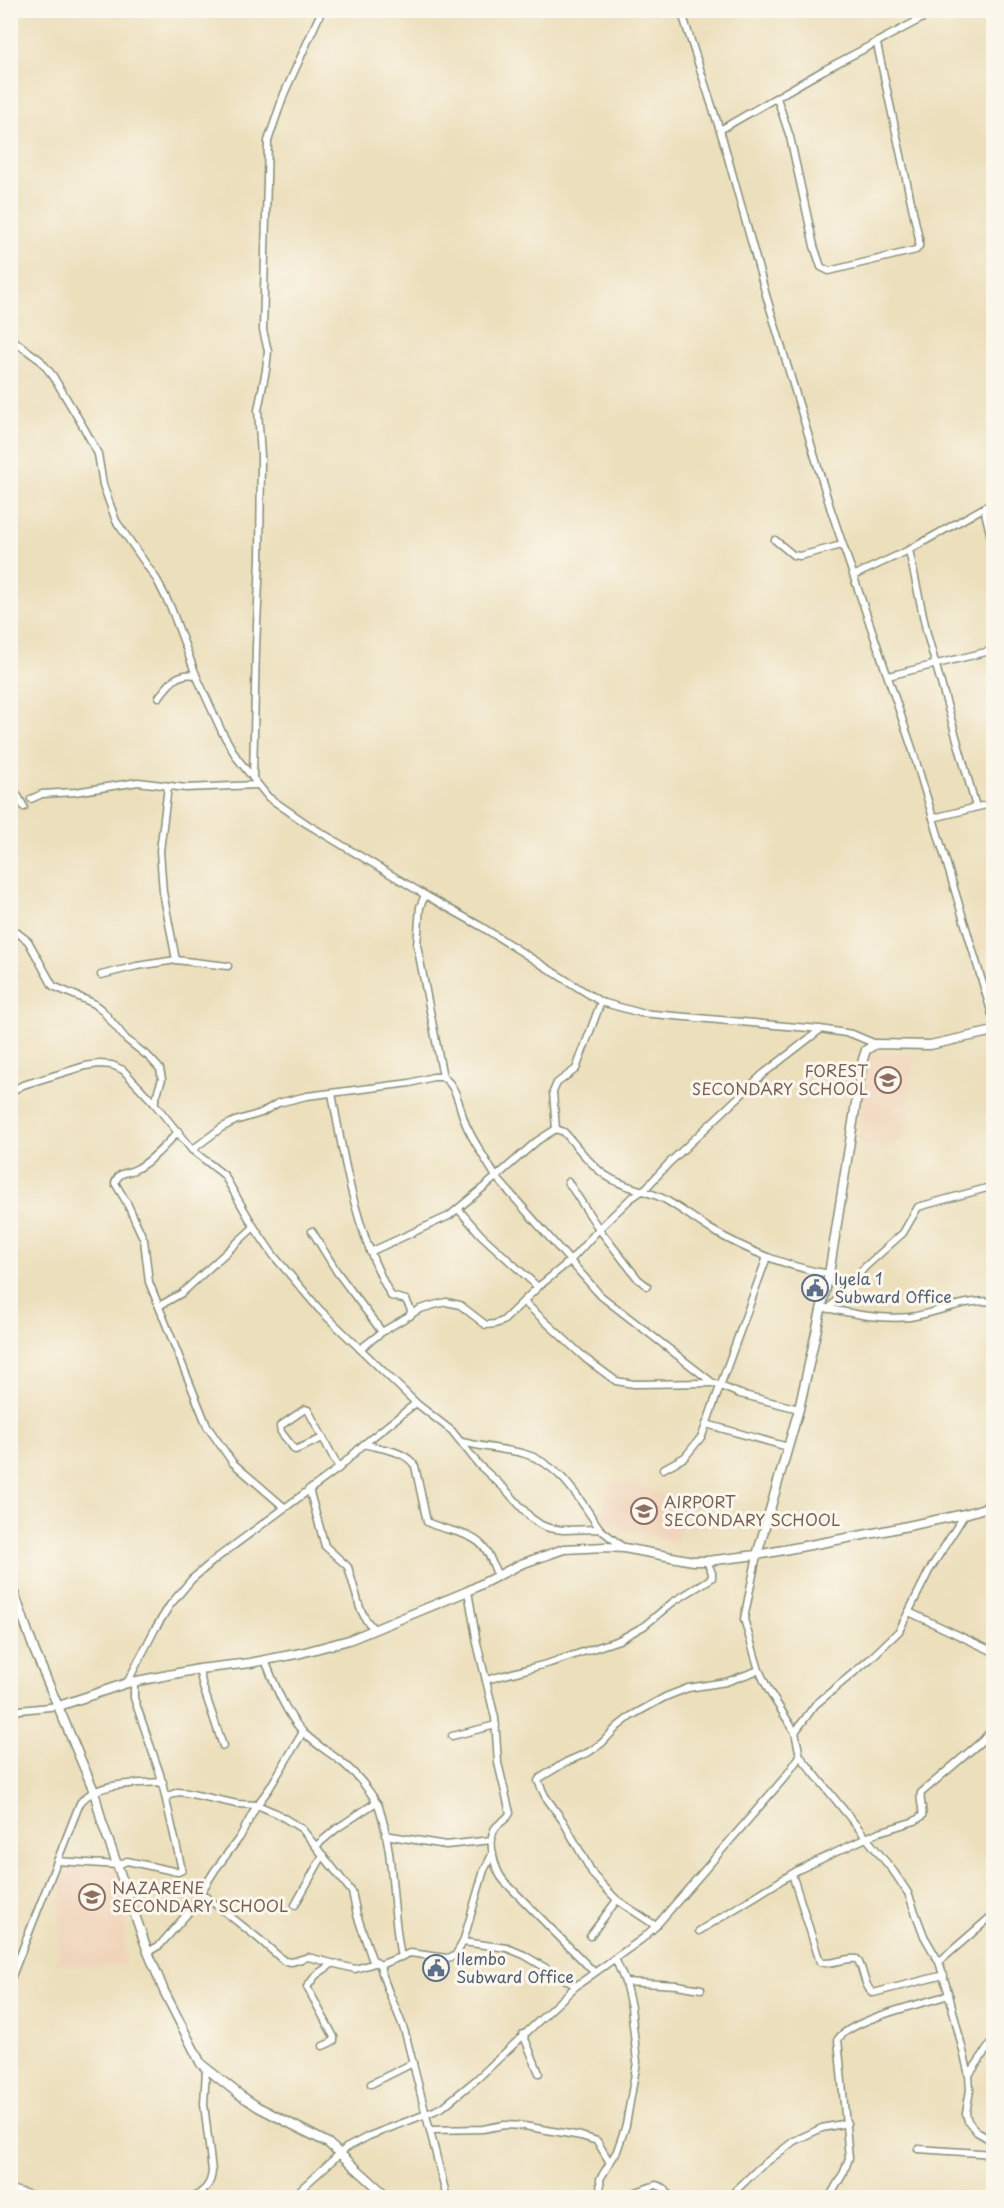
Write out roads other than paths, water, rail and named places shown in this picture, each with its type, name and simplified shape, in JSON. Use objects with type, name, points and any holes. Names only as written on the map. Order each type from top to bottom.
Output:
[{"type":"street","points":[[255,782],[261,456],[258,410],[268,351],[263,330],[268,141],[284,94],[322,10]]},
{"type":"street","points":[[681,10],[720,130],[769,305],[842,545],[855,574],[888,676],[993,1021]]},
{"type":"street","points":[[720,130],[824,70],[938,10]]},
{"type":"street","points":[[777,98],[821,267],[829,271],[916,250],[919,246],[919,239],[877,44]]},
{"type":"street","points":[[10,338],[40,360],[54,376],[84,428],[98,454],[103,485],[116,522],[157,580],[171,608],[196,675],[222,732],[237,758],[268,797],[307,824],[482,927],[601,1002],[641,1013],[820,1029],[852,1034],[876,1044],[930,1045],[993,1031]]},
{"type":"street","points":[[855,574],[909,550],[993,502]]},
{"type":"street","points":[[984,508],[993,549]]},
{"type":"street","points":[[775,540],[793,555],[800,556],[842,545]]},
{"type":"street","points":[[909,550],[915,587],[976,807]]},
{"type":"street","points":[[888,676],[993,650]]},
{"type":"street","points":[[159,697],[176,677],[196,675]]},
{"type":"street","points":[[10,782],[24,807]]},
{"type":"street","points":[[31,799],[42,794],[75,792],[138,782],[201,788],[255,782]]},
{"type":"street","points":[[168,786],[160,851],[163,892],[176,960]]},
{"type":"street","points":[[933,818],[993,803]]},
{"type":"street","points":[[425,895],[420,908],[417,945],[443,1077],[453,1087],[468,1130],[496,1177],[602,1296],[713,1383],[720,1387],[799,1409]]},
{"type":"street","points":[[10,927],[28,941],[53,986],[93,1003],[126,1039],[160,1069],[162,1079],[154,1103]]},
{"type":"street","points":[[101,975],[176,960],[228,966]]},
{"type":"street","points":[[556,1129],[553,1092],[557,1083],[576,1069],[601,1002]]},
{"type":"street","points":[[360,1349],[382,1332],[420,1309],[446,1302],[460,1305],[486,1325],[503,1321],[538,1287],[570,1261],[599,1229],[763,1074],[820,1029]]},
{"type":"street","points":[[876,1044],[866,1050],[863,1059],[825,1308],[757,1555],[744,1619],[759,1670],[795,1732],[800,1756],[867,1838],[908,1893],[924,1936],[944,1975],[969,2075],[970,2090],[966,2113],[968,2121],[977,2132],[993,2142]]},
{"type":"street","points":[[10,1092],[23,1085],[62,1072],[99,1064],[112,1065],[123,1070],[179,1131],[192,1150],[224,1175],[254,1227],[295,1283],[339,1331],[416,1403],[462,1442],[479,1465],[541,1525],[564,1530],[600,1530]]},
{"type":"street","points":[[192,1150],[221,1128],[261,1113],[278,1103],[443,1077]]},
{"type":"street","points":[[332,1093],[347,1177],[370,1252],[391,1296],[406,1300],[409,1304],[410,1316]]},
{"type":"street","points":[[370,1252],[459,1210],[542,1137],[556,1129]]},
{"type":"street","points":[[556,1129],[564,1132],[603,1174],[619,1184],[664,1200],[711,1229],[767,1257],[809,1271],[829,1274]]},
{"type":"street","points":[[179,1131],[159,1152],[138,1169],[123,1173],[115,1181],[144,1240],[149,1282],[207,1426],[233,1463],[284,1507]]},
{"type":"street","points":[[568,1182],[599,1229],[638,1279],[647,1286]]},
{"type":"street","points":[[825,1308],[865,1266],[903,1233],[918,1207],[993,1189]]},
{"type":"street","points":[[459,1210],[481,1235],[538,1287]]},
{"type":"street","points":[[159,1306],[182,1293],[254,1227]]},
{"type":"street","points":[[312,1231],[337,1272],[382,1332]]},
{"type":"street","points":[[663,1469],[685,1457],[694,1448],[706,1424],[767,1257]]},
{"type":"street","points":[[825,1308],[884,1318],[918,1316],[975,1301],[993,1304]]},
{"type":"street","points":[[524,1302],[586,1359],[616,1381],[634,1384],[713,1383]]},
{"type":"street","points":[[57,1861],[118,1865],[127,1861],[178,1872],[182,1870],[163,1782],[130,1683],[160,1621],[192,1578],[339,1468],[364,1444],[416,1403]]},
{"type":"street","points":[[323,1438],[295,1450],[281,1432],[280,1426],[305,1409],[308,1410],[323,1438],[339,1468]]},
{"type":"street","points":[[706,1424],[788,1447]]},
{"type":"street","points":[[462,1442],[487,1449],[522,1454],[547,1464],[570,1487],[600,1530],[624,1548]]},
{"type":"street","points":[[364,1444],[402,1454],[411,1459],[415,1466],[427,1522],[462,1533],[477,1541],[484,1548],[498,1576]]},
{"type":"street","points":[[309,1490],[325,1546],[348,1567],[360,1608],[374,1629]]},
{"type":"street","points":[[10,1711],[59,1706],[130,1683],[199,1669],[301,1653],[349,1640],[468,1591],[521,1564],[564,1549],[624,1548],[693,1561],[707,1561],[757,1555],[965,1514],[993,1505]]},
{"type":"street","points":[[795,1732],[815,1705],[899,1631],[929,1571],[965,1514]]},
{"type":"street","points":[[486,1680],[550,1663],[634,1632],[654,1619],[673,1602],[712,1578],[707,1561]]},
{"type":"street","points":[[10,1581],[36,1652],[94,1791],[102,1822],[148,1952],[164,1991],[201,2064],[258,2107],[313,2134],[341,2152],[389,2198]]},
{"type":"street","points":[[468,1591],[477,1643],[496,1725],[495,1743],[498,1764],[510,1813],[509,1818],[496,1826],[492,1840],[499,1876],[594,1972]]},
{"type":"street","points":[[909,1612],[993,1652]]},
{"type":"street","points":[[265,1660],[281,1698],[303,1732],[323,1751],[344,1764],[379,1806],[386,1835],[401,1957]]},
{"type":"street","points":[[199,1669],[223,1746]]},
{"type":"street","points":[[656,1926],[617,1900],[594,1876],[563,1821],[539,1787],[540,1778],[566,1762],[589,1752],[631,1716],[665,1697],[688,1688],[726,1682],[759,1670]]},
{"type":"street","points":[[452,1736],[496,1725]]},
{"type":"street","points":[[699,1931],[792,1874],[867,1838],[922,1816],[924,1811],[920,1799],[921,1793],[982,1740],[993,1727]]},
{"type":"street","points":[[148,1952],[160,1945],[175,1929],[201,1893],[214,1870],[240,1837],[256,1805],[269,1789],[303,1732]]},
{"type":"street","points":[[291,2198],[341,2152],[369,2136],[426,2115],[458,2096],[576,1986],[656,1926],[786,1776],[800,1756]]},
{"type":"street","points":[[10,1982],[80,1803],[94,1791],[163,1782]]},
{"type":"street","points":[[166,1797],[178,1792],[237,1804],[256,1805],[294,1823],[316,1846],[352,1892],[372,1959],[377,1964],[403,2024],[426,2115],[432,2130],[447,2198]]},
{"type":"street","points":[[316,1846],[351,1818],[377,1803]]},
{"type":"street","points":[[386,1835],[446,1845],[492,1840]]},
{"type":"street","points":[[201,1893],[284,1962],[308,1957],[355,1969],[406,1954],[418,1953],[450,1958],[455,1956],[463,1942],[482,1877],[493,1853]]},
{"type":"street","points":[[295,1905],[323,1855]]},
{"type":"street","points":[[792,1874],[820,1962],[825,1964],[850,1958],[857,1959],[868,1989],[873,1993],[893,1990],[944,1975]]},
{"type":"street","points":[[590,1936],[617,1900]]},
{"type":"street","points":[[939,1962],[993,1914]]},
{"type":"street","points":[[463,1942],[507,1948],[524,1955],[576,1986]]},
{"type":"street","points":[[601,2198],[600,2179],[617,2151],[626,2125],[637,2062],[632,2007],[626,1982],[615,1958]]},
{"type":"street","points":[[323,2046],[334,2041],[334,2037],[307,1987],[316,1975],[332,1964]]},
{"type":"street","points":[[626,1982],[701,1989]]},
{"type":"street","points":[[828,2198],[848,2162],[847,2123],[838,2038],[849,2028],[864,2022],[949,1995]]},
{"type":"street","points":[[522,2034],[539,2073]]},
{"type":"street","points":[[969,2075],[993,2039]]},
{"type":"street","points":[[371,2085],[413,2063]]},
{"type":"street","points":[[193,2198],[206,2189],[211,2182],[212,2171],[204,2104],[206,2070]]},
{"type":"street","points":[[728,2198],[759,2168],[794,2140],[822,2128],[847,2123]]},
{"type":"street","points":[[432,2130],[483,2129],[504,2125],[524,2126],[581,2136],[597,2141],[609,2162]]},
{"type":"street","points":[[918,2149],[993,2154]]},
{"type":"street","points":[[619,2198],[656,2185],[664,2188],[671,2198]]},
{"type":"street","points":[[10,2189],[43,2198]]},
{"type":"place","name":"FOREST SECONDARY SCHOOL","points":[[888,1080]]},
{"type":"place","name":"Iyela 1 Subward Office","points":[[815,1288]]},
{"type":"place","name":"AIRPORT SECONDARY SCHOOL","points":[[644,1511]]},
{"type":"place","name":"NAZARENE SECONDARY SCHOOL","points":[[92,1897]]},
{"type":"place","name":"Ilembo Subward Office","points":[[436,1968]]}]
